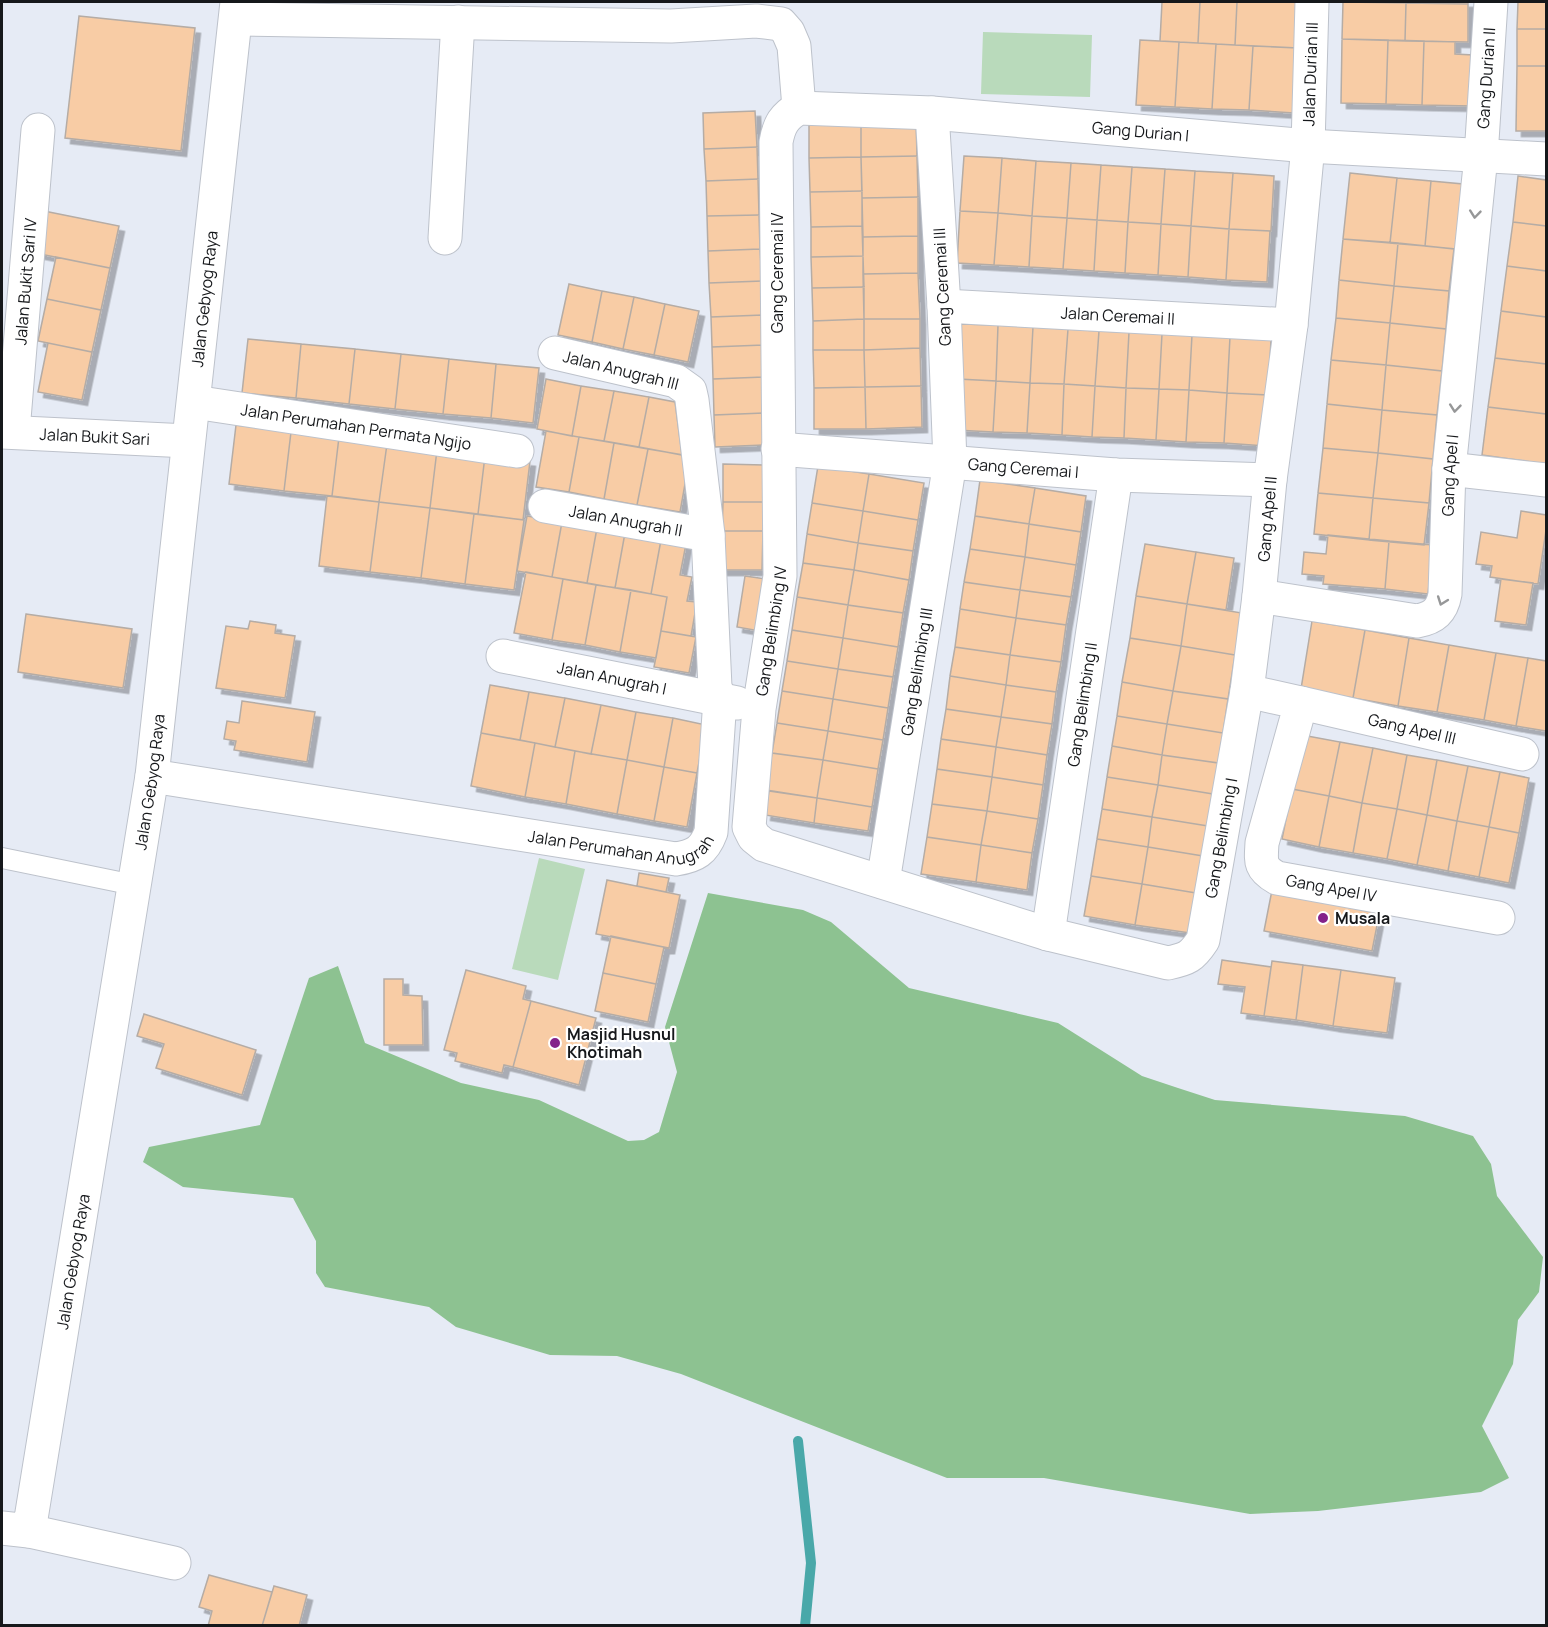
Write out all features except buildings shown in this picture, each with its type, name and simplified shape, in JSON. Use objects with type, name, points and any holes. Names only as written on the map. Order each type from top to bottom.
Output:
[{"type":"street","name":"Jalan Durian III","points":[[1308,146],[1312,2]]},
{"type":"street","name":"Gang Durian II","points":[[1481,156],[1491,2]]},
{"type":"street","points":[[236,10],[458,22],[671,26],[756,21],[781,24],[788,32],[794,46],[799,108]]},
{"type":"street","name":"Jalan Gebyog Raya","points":[[15,1530],[152,776],[236,10]]},
{"type":"street","points":[[445,238],[458,22]]},
{"type":"street","name":"Gang Durian I","points":[[799,108],[932,113],[1308,146],[1546,159]]},
{"type":"street","name":"Gang Ceremai IV","points":[[778,449],[776,142],[779,128],[787,114],[799,108]]},
{"type":"street","name":"Gang Ceremai III","points":[[932,113],[944,306],[950,462]]},
{"type":"street","name":"Jalan Bukit Sari IV","points":[[7,431],[38,130]]},
{"type":"street","name":"Gang Apel II","points":[[1247,691],[1270,480],[1291,324],[1308,146]]},
{"type":"street","name":"Gang Apel I","points":[[1259,596],[1418,621],[1429,619],[1443,604],[1449,469],[1481,156]]},
{"type":"street","name":"Jalan Ceremai II","points":[[944,306],[1291,324]]},
{"type":"street","name":"Jalan Anugrah III","points":[[555,353],[676,381],[690,391],[695,422]]},
{"type":"street","name":"Jalan Perumahan Permata Ngijo","points":[[194,402],[517,451]]},
{"type":"street","name":"Jalan Perumahan Anugrah","points":[[152,776],[676,859],[691,856],[702,850],[711,832],[720,699],[715,687],[708,535],[695,422]]},
{"type":"street","name":"Jalan Bukit Sari","points":[[7,431],[188,441]]},
{"type":"street","name":"Gang Ceremai I","points":[[778,449],[1116,475],[1270,480]]},
{"type":"street","name":"Gang Belimbing IV","points":[[778,449],[780,576],[759,709],[749,827],[754,837],[764,845],[883,882]]},
{"type":"street","name":"Gang Belimbing III","points":[[883,882],[950,462]]},
{"type":"street","points":[[1449,469],[1546,480]]},
{"type":"street","name":"Gang Belimbing II","points":[[1048,934],[1116,475]]},
{"type":"street","name":"Jalan Anugrah II","points":[[545,506],[708,535]]},
{"type":"street","name":"Jalan Anugrah I","points":[[503,656],[720,699],[759,709]]},
{"type":"street","points":[[1247,691],[1301,703]]},
{"type":"street","name":"Gang Belimbing I","points":[[1048,934],[1168,963],[1184,960],[1195,952],[1203,940],[1247,691]]},
{"type":"street","name":"Gang Apel III","points":[[1301,703],[1522,754]]},
{"type":"street","name":"Gang Apel IV","points":[[1301,703],[1262,843],[1261,862],[1266,872],[1277,878],[1498,918]]},
{"type":"street","points":[[883,882],[1048,934]]},
{"type":"street","points":[[15,1530],[174,1563]]},
{"type":"lane","points":[[2,858],[134,885]]},
{"type":"green space","points":[[983,32],[1092,35],[1090,97],[981,94]]},
{"type":"green space","points":[[539,858],[585,869],[558,980],[512,969]]},
{"type":"green space","points":[[708,893],[803,910],[831,922],[909,988],[1058,1023],[1142,1076],[1215,1100],[1405,1116],[1473,1136],[1491,1164],[1497,1196],[1543,1257],[1539,1292],[1518,1320],[1513,1364],[1482,1426],[1509,1478],[1481,1492],[1318,1511],[1250,1514],[1044,1478],[947,1478],[681,1374],[617,1356],[550,1355],[456,1327],[429,1307],[325,1287],[316,1273],[316,1241],[293,1198],[183,1187],[143,1162],[149,1147],[260,1125],[309,978],[338,966],[365,1043],[461,1083],[539,1100],[628,1141],[644,1140],[659,1132],[677,1072],[665,1027]]},
{"type":"waterway","points":[[798,1441],[811,1563],[805,1626]]},
{"type":"place","name":"Musala","points":[[1323,918]]},
{"type":"place","name":"Masjid Husnul Khotimah","points":[[555,1043]]}]
